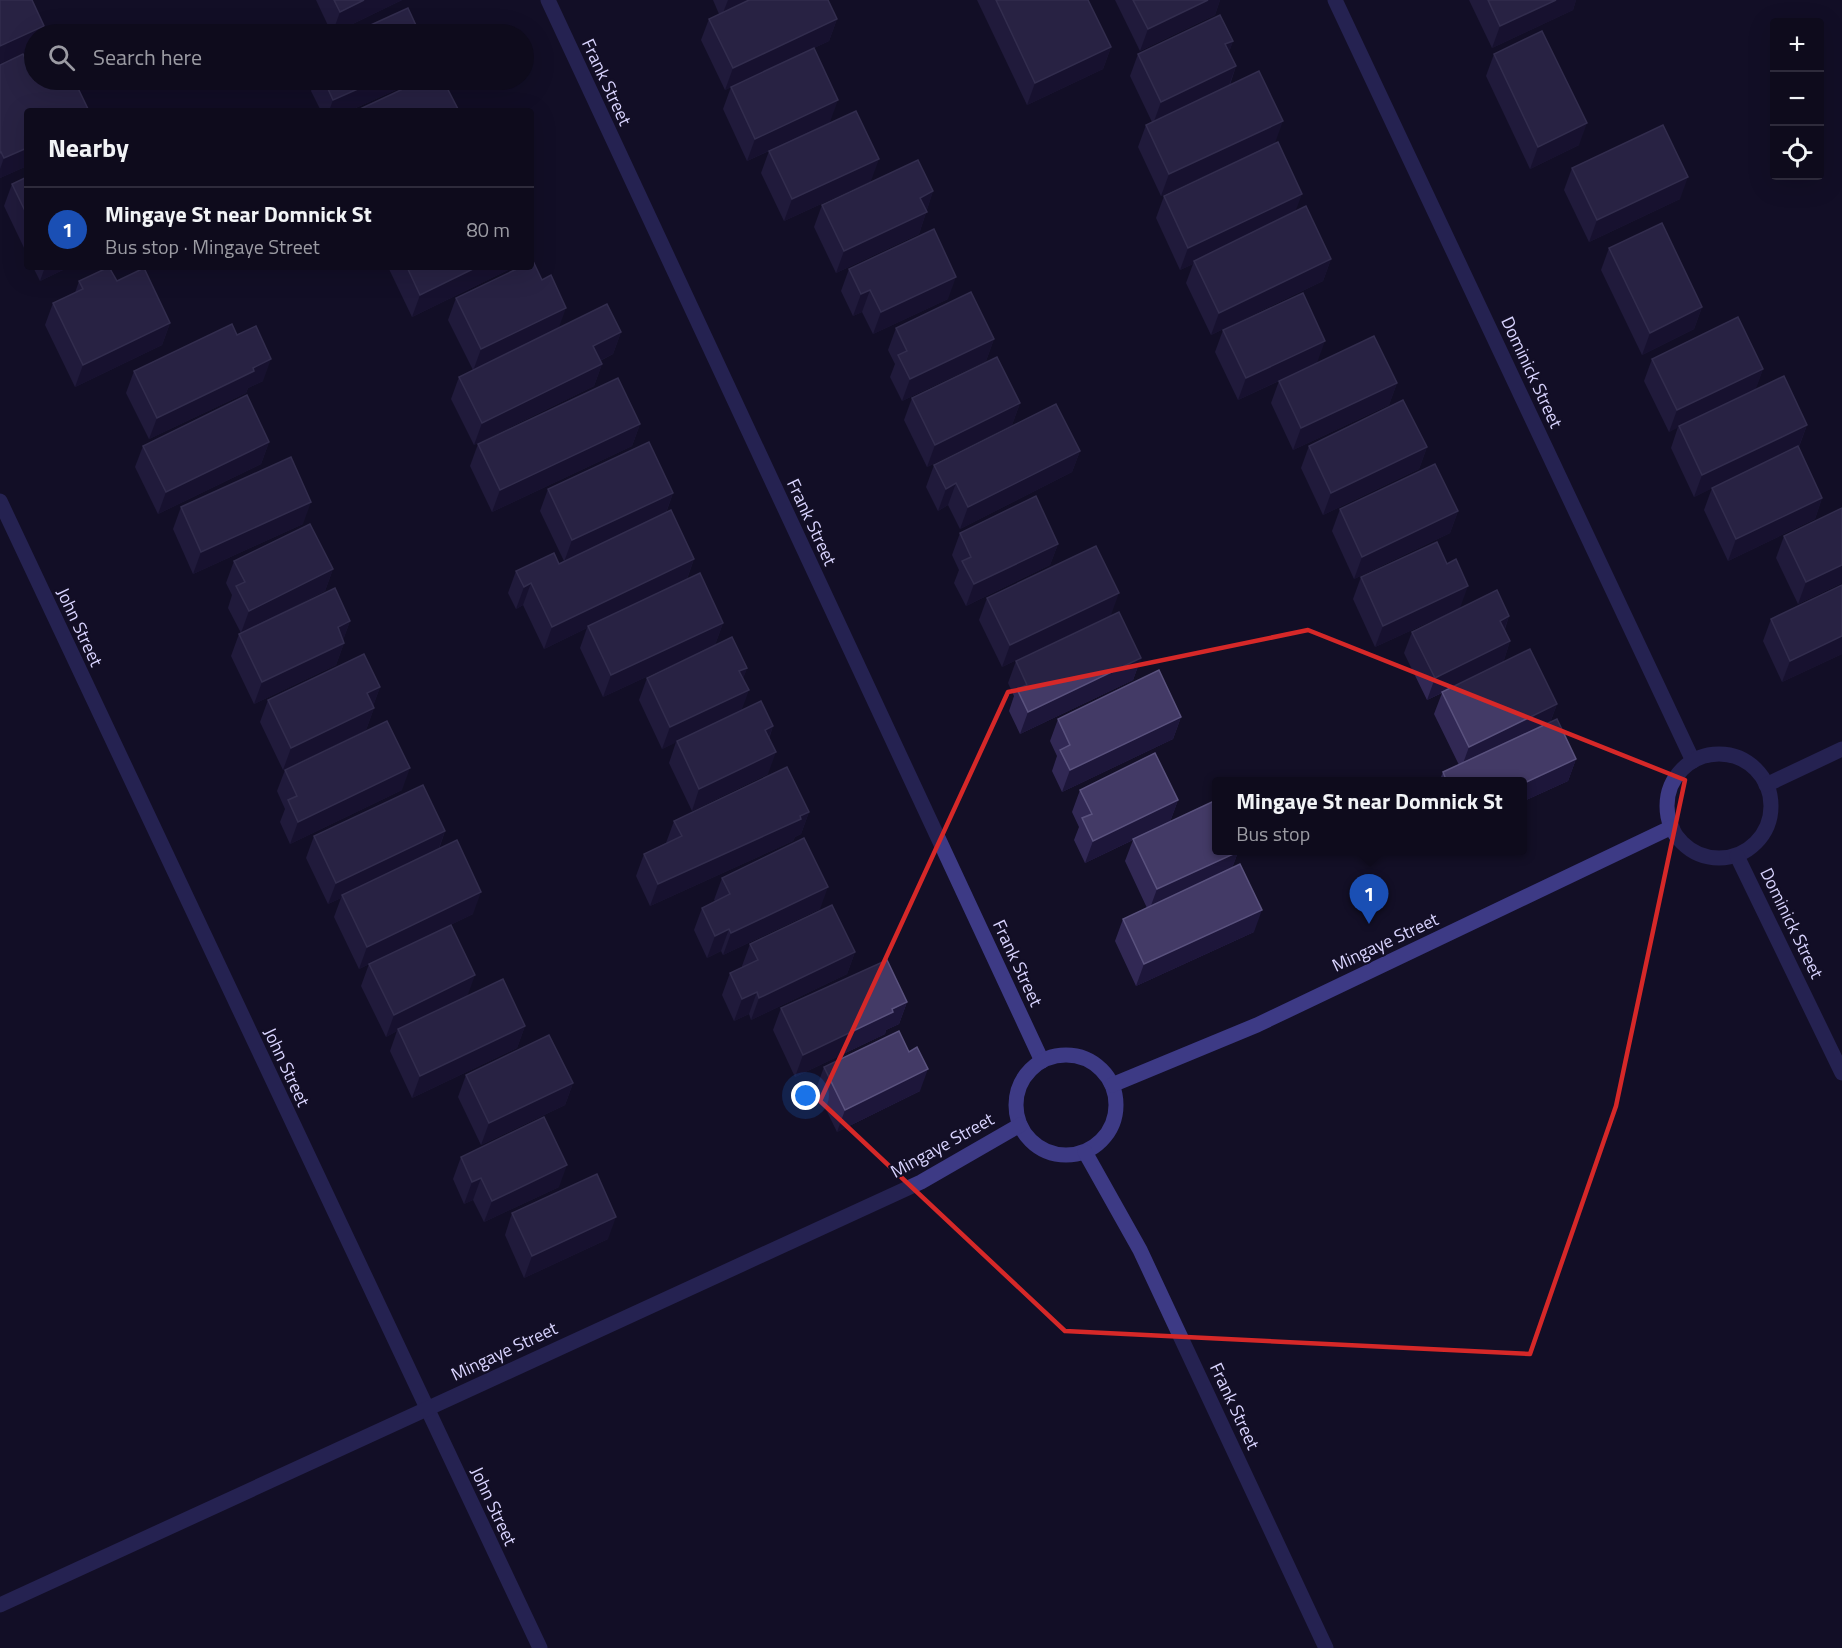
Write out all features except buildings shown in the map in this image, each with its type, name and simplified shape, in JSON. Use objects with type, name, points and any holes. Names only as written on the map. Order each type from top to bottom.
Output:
[{"type":"street","name":"Frank Street","points":[[548,0],[1042,1061]]},
{"type":"street","name":"Dominick Street","points":[[1335,0],[1694,761]]},
{"type":"street","name":"John Street","points":[[0,501],[540,1648]]},
{"type":"street","points":[[1766,785],[1842,749]]},
{"type":"street","points":[[1718,754],[1735,757],[1750,765],[1766,785],[1771,811],[1767,827],[1752,847],[1737,856],[1719,858],[1703,856],[1688,847],[1672,827],[1668,811],[1672,786],[1680,772],[1694,761],[1718,754]]},
{"type":"street","name":"Mingaye Street","points":[[1112,1085],[1257,1025],[1672,827]]},
{"type":"street","name":"Dominick Street","points":[[1737,856],[1842,1073]]},
{"type":"street","points":[[1058,1055],[1074,1056],[1090,1061],[1103,1071],[1112,1085],[1116,1112],[1113,1124],[1107,1136],[1085,1152],[1073,1155],[1047,1152],[1027,1136],[1020,1125],[1016,1100],[1019,1088],[1024,1077],[1042,1061],[1058,1055]]},
{"type":"street","name":"Mingaye Street","points":[[0,1605],[921,1182],[1020,1125]]},
{"type":"street","name":"Frank Street","points":[[1085,1152],[1140,1250],[1326,1648]]},
{"type":"highlighted area","points":[[1308,630],[1685,780],[1616,1106],[1530,1354],[1065,1331],[820,1101],[1008,692]]},
{"type":"place","name":"Mingaye St near Domnick St","points":[[1369,924]]}]
